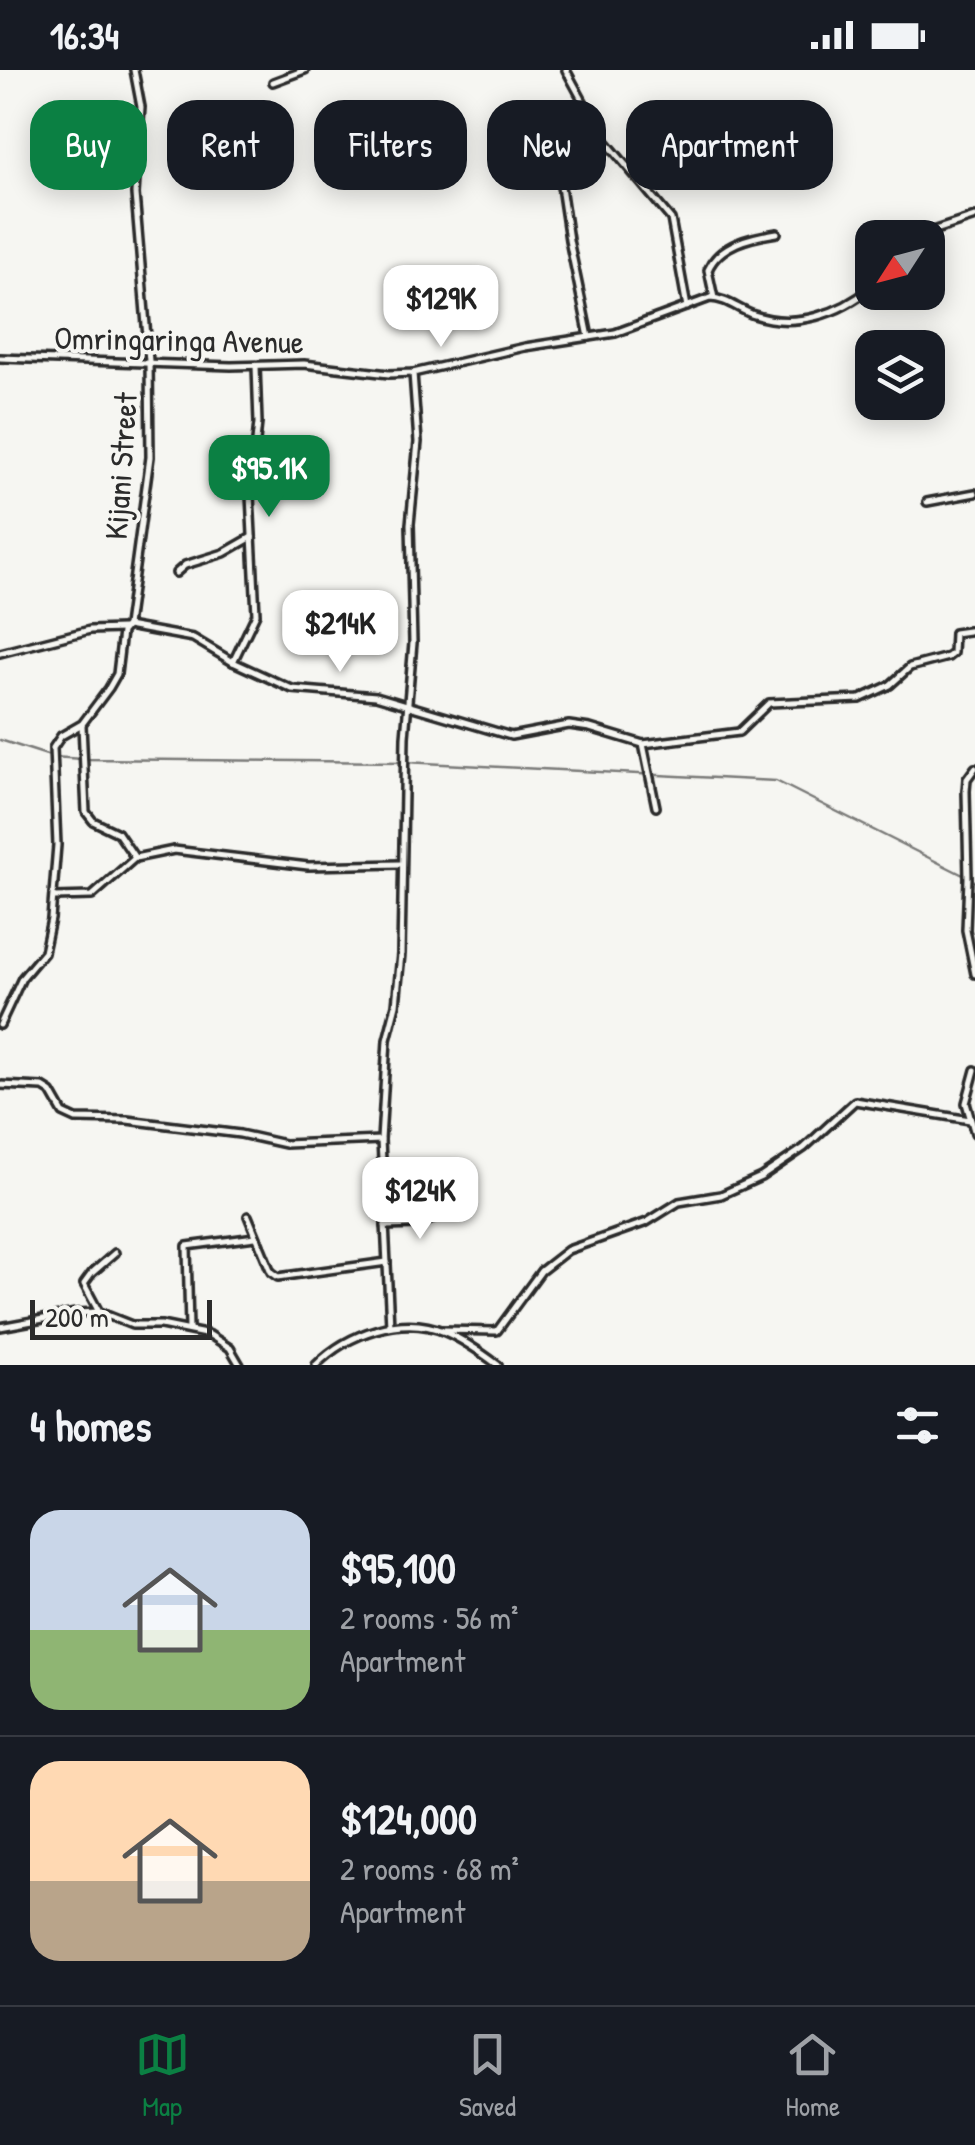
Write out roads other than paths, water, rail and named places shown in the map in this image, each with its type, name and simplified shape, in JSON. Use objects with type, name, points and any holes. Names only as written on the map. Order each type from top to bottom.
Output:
[{"type":"street","name":"Kijani Street","points":[[55,897],[57,794],[53,748],[60,736],[82,724],[98,706],[117,674],[150,457],[149,361],[135,206],[141,117],[134,70]]},
{"type":"street","points":[[273,82],[306,70]]},
{"type":"street","points":[[566,70],[583,100]]},
{"type":"street","points":[[606,140],[671,218],[687,307]]},
{"type":"street","points":[[562,190],[590,337]]},
{"type":"street","points":[[945,227],[975,217]]},
{"type":"street","points":[[776,232],[744,240],[718,254],[708,270],[714,298],[764,318],[791,320],[838,310],[855,298]]},
{"type":"street","name":"Omringaringa Avenue","points":[[0,358],[304,364],[413,373],[526,347],[615,333],[714,298]]},
{"type":"street","points":[[233,662],[256,614],[250,486],[258,422],[256,366]]},
{"type":"street","points":[[390,1326],[381,1140],[387,1040],[396,1005],[401,954],[401,864],[412,643],[410,524],[418,442],[413,373]]},
{"type":"street","points":[[927,502],[975,493]]},
{"type":"street","points":[[176,574],[185,566],[224,553],[252,536]]},
{"type":"street","points":[[0,654],[90,630],[125,627],[193,638],[233,662],[292,689],[376,696],[511,736],[578,725],[642,744],[739,732],[761,708],[779,701],[823,703],[860,699],[890,686],[910,667],[948,657],[953,653],[954,633],[975,630]]},
{"type":"street","points":[[82,724],[86,812],[94,821],[118,833],[136,858]]},
{"type":"street","points":[[642,744],[656,807]]},
{"type":"street","points":[[975,768],[967,779],[966,792],[966,930],[975,974]]},
{"type":"street","points":[[0,1025],[22,978],[44,952],[55,897],[92,896],[136,858],[189,850],[308,866],[401,864]]},
{"type":"street","points":[[975,1070],[966,1095],[975,1134]]},
{"type":"street","points":[[0,1085],[43,1086],[63,1113],[76,1119],[127,1120],[240,1134],[285,1144],[381,1140]]},
{"type":"street","points":[[316,1365],[360,1336],[390,1326],[497,1331],[541,1271],[568,1250],[647,1222],[679,1202],[721,1195],[761,1177],[804,1148],[855,1101],[970,1120]]},
{"type":"street","points":[[384,1226],[418,1225],[446,1214]]},
{"type":"street","points":[[248,1216],[271,1272],[278,1277],[387,1262]]},
{"type":"street","points":[[190,1329],[186,1246],[256,1237]]},
{"type":"street","points":[[99,1312],[84,1284],[92,1272],[115,1254]]},
{"type":"street","points":[[0,1328],[76,1312],[99,1312],[132,1325],[162,1324],[190,1329],[221,1341],[240,1365]]},
{"type":"street","points":[[441,1330],[498,1365]]},
{"type":"waterway","points":[[0,740],[53,757],[82,759],[405,762],[776,781],[975,881]]}]
